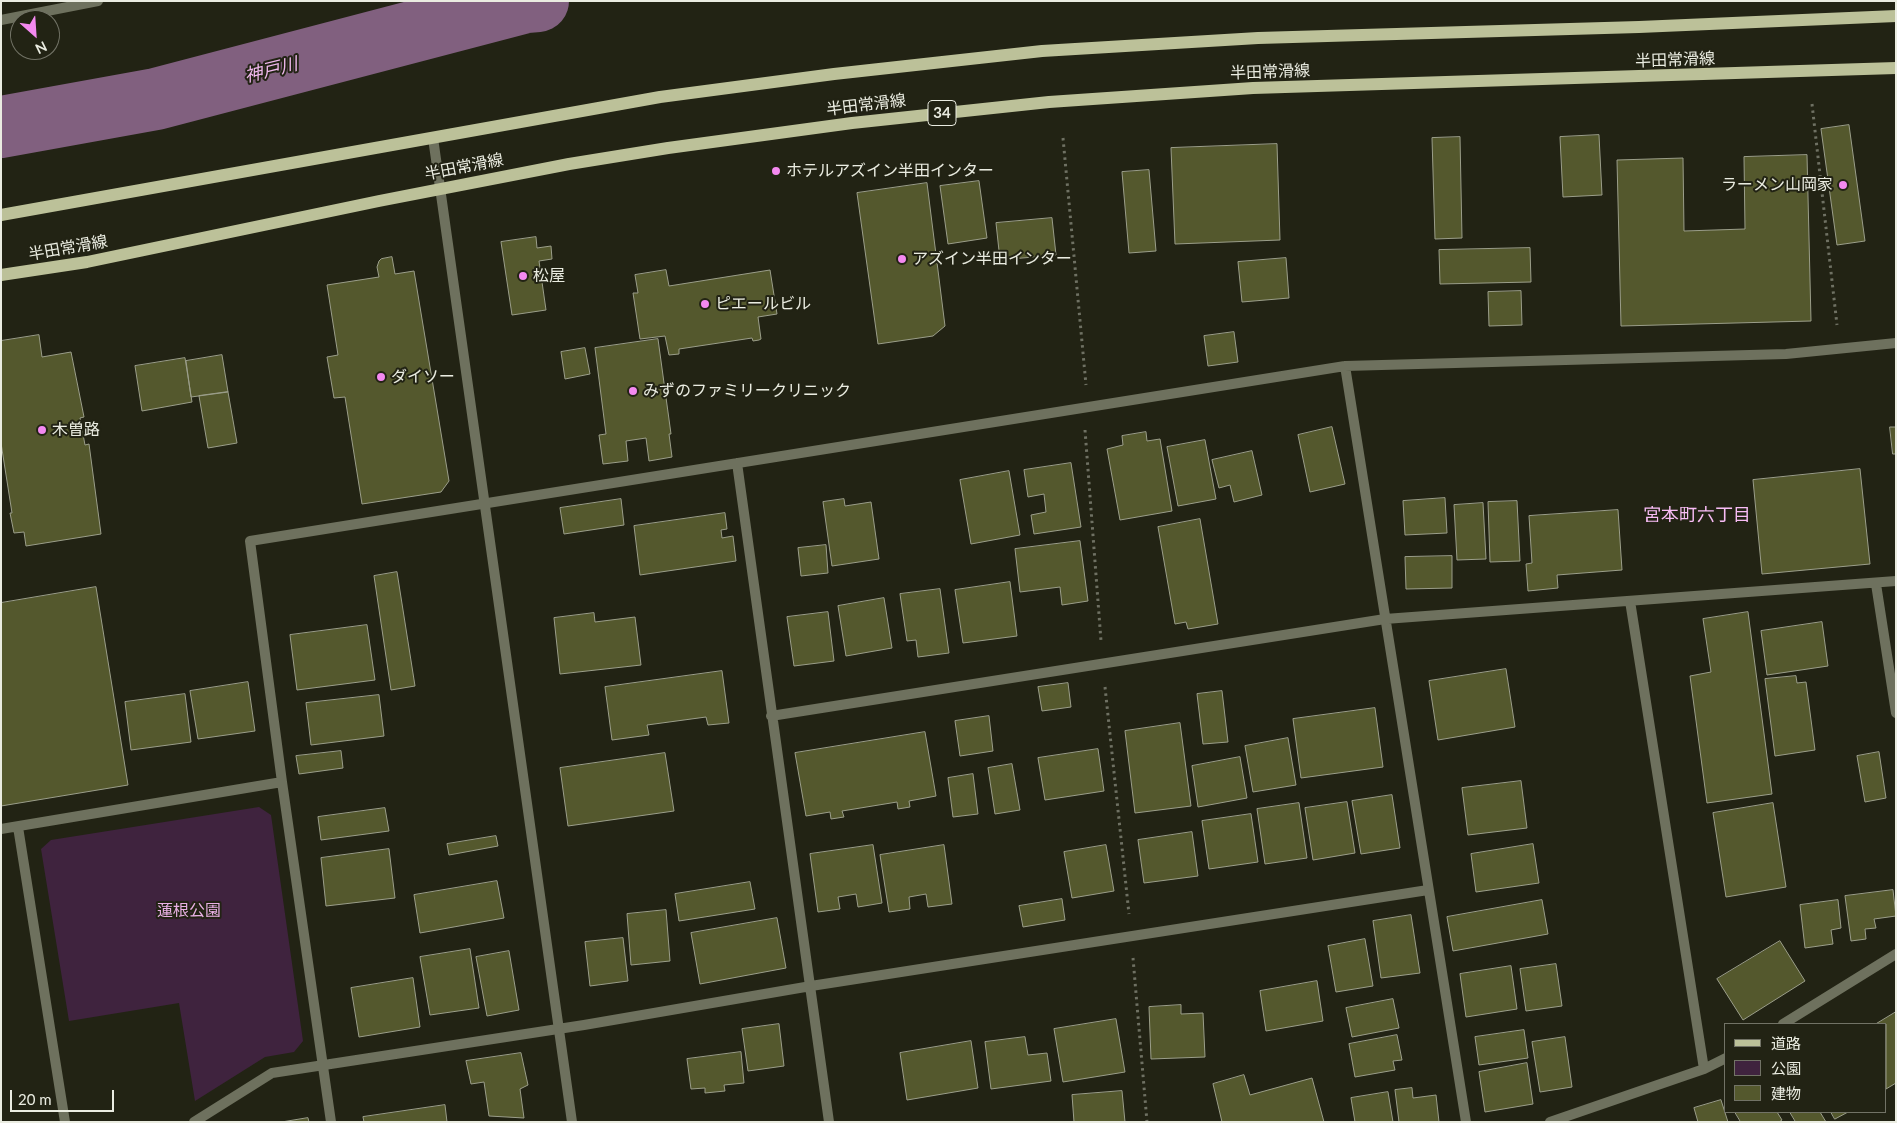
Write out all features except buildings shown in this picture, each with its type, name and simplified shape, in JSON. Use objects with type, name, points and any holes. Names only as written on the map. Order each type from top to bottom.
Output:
[{"type":"main road","name":"半田常滑線","points":[[1,215],[670,96],[834,74],[1042,51],[1258,38],[1639,27],[1896,16]]},
{"type":"main road","name":"半田常滑線","points":[[1,276],[97,260],[441,188],[569,164],[668,148],[852,123],[1050,102],[1253,88],[1896,68]]},
{"type":"street","points":[[1,20],[98,1]]},
{"type":"street","points":[[433,138],[572,1122]]},
{"type":"street","points":[[331,1122],[282,782],[250,541],[1345,366],[1786,354],[1896,343]]},
{"type":"street","points":[[1345,366],[1466,1122]]},
{"type":"street","points":[[737,463],[829,1122]]},
{"type":"street","points":[[772,716],[1385,619],[1876,584],[1896,581]]},
{"type":"street","points":[[1876,584],[1896,713]]},
{"type":"street","points":[[1630,601],[1704,1069]]},
{"type":"street","points":[[1,829],[282,782]]},
{"type":"street","points":[[18,827],[64,1122]]},
{"type":"street","points":[[194,1122],[272,1073],[559,1029],[811,986],[1428,890]]},
{"type":"street","points":[[1785,1023],[1896,954]]},
{"type":"street","points":[[1550,1122],[1704,1069],[1724,1059]]},
{"type":"path","points":[[1812,104],[1840,348]]},
{"type":"path","points":[[1063,138],[1088,408],[1084,422],[1102,664],[1131,937],[1147,1122]]},
{"type":"green space","name":"蓮根公園","points":[[259,807],[271,815],[303,1041],[294,1052],[265,1057],[195,1101],[179,1003],[69,1021],[41,849],[51,840]]},
{"type":"waterway","name":"神戸川","points":[[1,127],[156,99],[526,2],[538,1]]},
{"type":"place","name":"ホテルアズイン半田インター","points":[[776,171]]},
{"type":"place","name":"ラーメン山岡家","points":[[1843,185]]},
{"type":"place","name":"アズイン半田インター","points":[[902,259]]},
{"type":"place","name":"松屋","points":[[523,276]]},
{"type":"place","name":"ピエールビル","points":[[705,304]]},
{"type":"place","name":"ダイソー","points":[[381,377]]},
{"type":"place","name":"みずのファミリークリニック","points":[[633,391]]},
{"type":"place","name":"木曽路","points":[[42,430]]},
{"type":"district","name":"宮本町六丁目","points":[[1697,515]]}]
